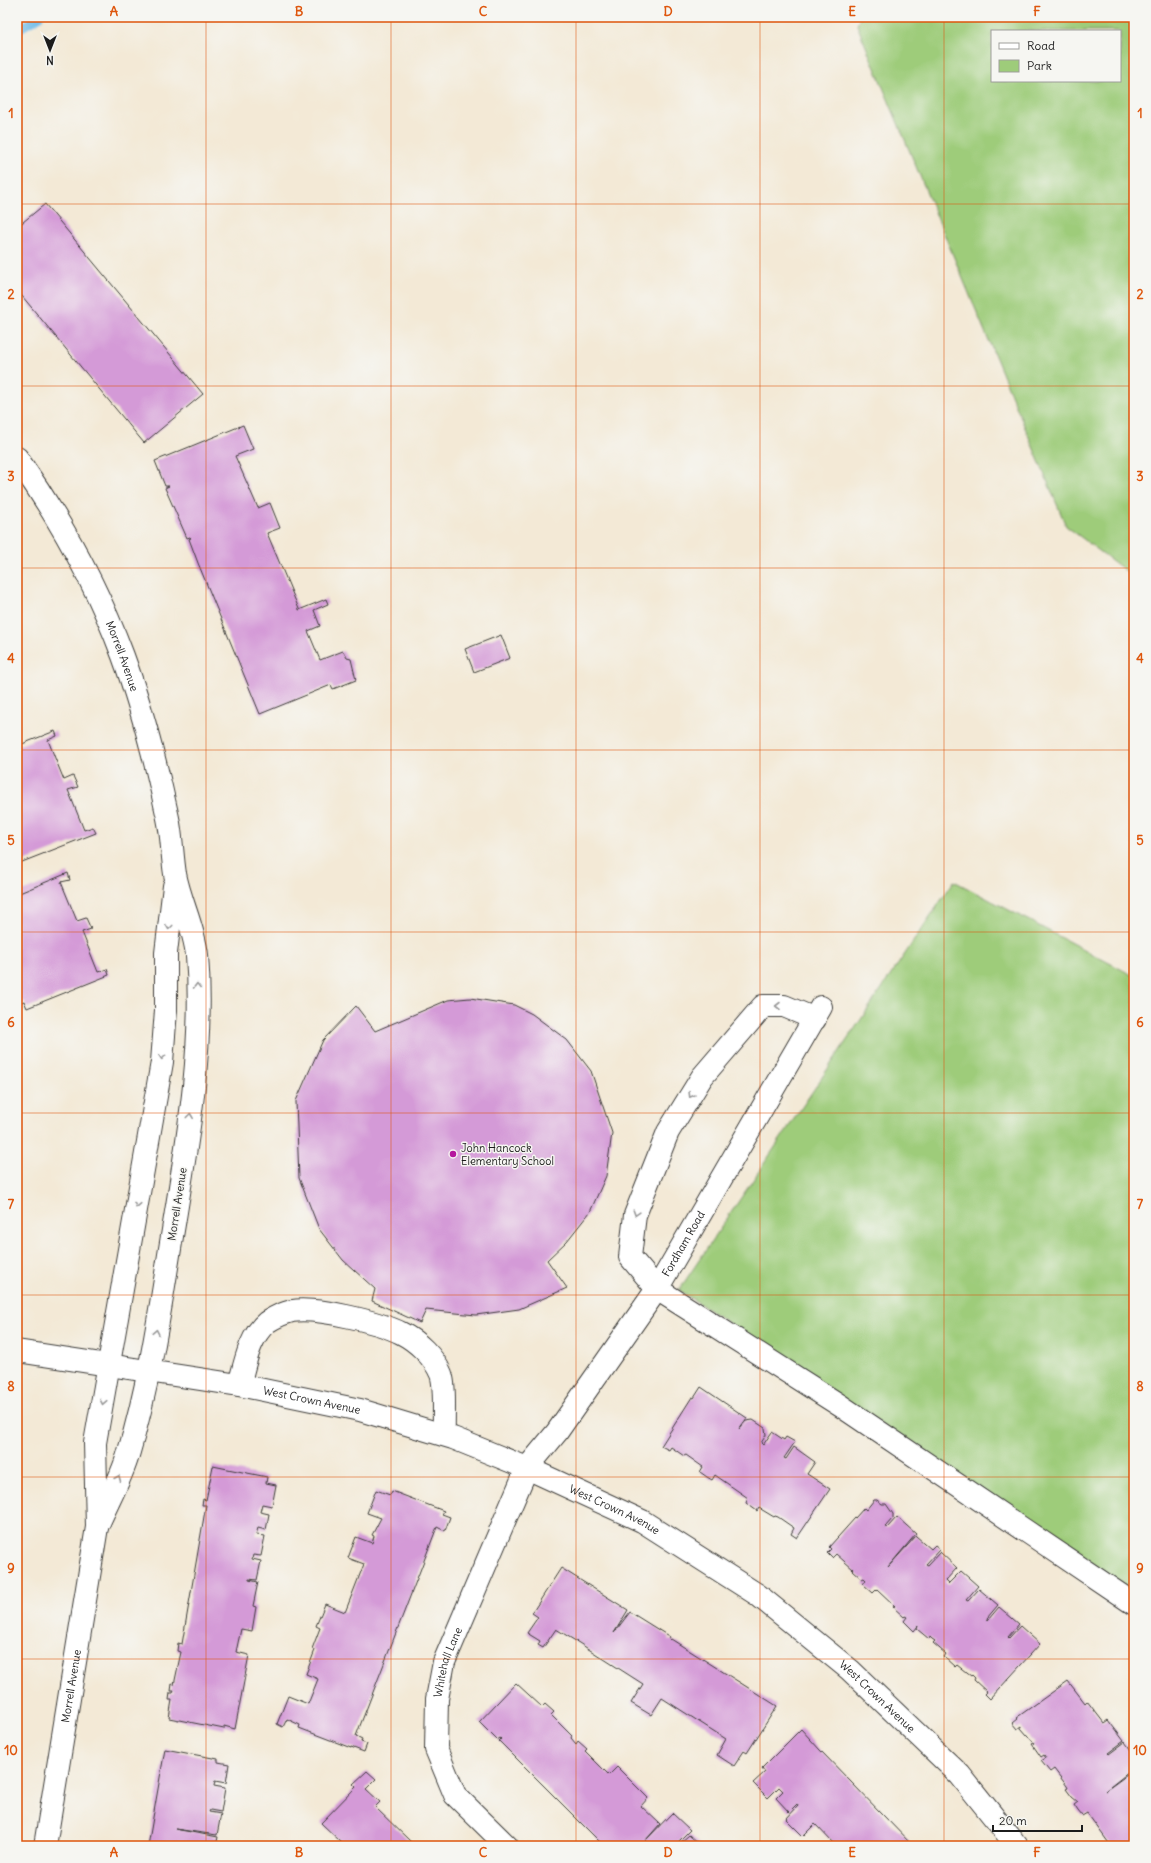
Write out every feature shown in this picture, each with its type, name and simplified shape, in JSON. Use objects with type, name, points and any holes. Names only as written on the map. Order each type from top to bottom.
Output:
[{"type":"street","name":"Morrell Avenue","points":[[17,458],[41,493],[76,554],[102,605],[123,655],[143,717],[169,821],[175,875],[196,952],[198,1018],[195,1073],[185,1155],[159,1314],[148,1371],[128,1456],[97,1527]]},
{"type":"street","name":"Morrell Avenue","points":[[45,1846],[97,1527],[95,1443],[162,1062],[166,1010],[166,953],[175,875]]},
{"type":"street","name":"Fordham Road","points":[[528,1468],[557,1432],[658,1289],[818,1013],[784,1006],[763,1006],[702,1077],[668,1132],[635,1215],[630,1257],[658,1289]]},
{"type":"street","points":[[658,1289],[841,1406],[1134,1604]]},
{"type":"street","points":[[239,1385],[251,1346],[259,1330],[276,1316],[293,1311],[305,1310],[318,1311],[360,1320],[401,1333],[418,1344],[437,1366],[442,1376],[443,1384],[444,1435]]},
{"type":"street","name":"West Crown Avenue","points":[[17,1351],[110,1364],[239,1385],[360,1410],[444,1435],[528,1468],[642,1521],[758,1595],[850,1670],[960,1775],[1017,1846]]},
{"type":"street","name":"Whitehall Lane","points":[[508,1846],[455,1795],[436,1749],[437,1699],[444,1662],[528,1468]]},
{"type":"green space","points":[[860,17],[1134,17],[1134,577],[1066,526],[857,25]]},
{"type":"green space","points":[[954,881],[1134,976],[1134,1592],[679,1290]]},
{"type":"building","points":[[45,204],[203,394],[144,443],[17,290],[17,227]]},
{"type":"building","points":[[243,425],[253,449],[235,456],[258,508],[270,503],[280,528],[267,533],[299,610],[326,599],[328,604],[314,610],[320,626],[308,631],[320,660],[343,651],[347,658],[351,659],[356,680],[333,689],[331,685],[260,714],[198,563],[189,539],[191,538],[187,538],[165,488],[169,486],[165,486],[155,461]]},
{"type":"building","points":[[501,635],[510,658],[474,672],[465,649]]},
{"type":"building","points":[[55,731],[57,736],[48,740],[55,758],[64,780],[73,776],[78,787],[68,790],[84,830],[93,827],[96,833],[17,864],[17,746]]},
{"type":"building","points":[[68,873],[70,880],[61,882],[77,921],[86,918],[91,929],[82,932],[98,972],[107,969],[109,975],[27,1008],[24,1001],[17,1004],[17,989],[19,988],[17,983],[17,894]]},
{"type":"building","name":"John Hancock Elementary School","points":[[470,998],[514,1005],[532,1014],[567,1040],[591,1071],[612,1133],[606,1176],[590,1212],[567,1241],[547,1260],[567,1288],[519,1309],[476,1315],[426,1310],[420,1323],[372,1301],[375,1289],[343,1260],[319,1229],[299,1178],[296,1101],[323,1040],[356,1006],[375,1031],[448,1000]]},
{"type":"building","points":[[701,1387],[747,1418],[739,1429],[746,1421],[753,1420],[765,1428],[766,1435],[761,1443],[763,1445],[772,1432],[784,1440],[786,1437],[795,1442],[784,1458],[786,1459],[794,1447],[815,1462],[807,1474],[830,1489],[797,1538],[791,1534],[794,1528],[778,1517],[774,1517],[759,1508],[757,1511],[746,1503],[748,1498],[715,1475],[712,1480],[700,1472],[703,1467],[686,1455],[684,1456],[671,1447],[669,1450],[661,1446],[692,1397],[694,1398]]},
{"type":"building","points":[[213,1466],[267,1477],[266,1483],[276,1485],[272,1506],[262,1504],[260,1512],[269,1514],[266,1530],[258,1528],[256,1535],[265,1536],[261,1556],[253,1555],[252,1559],[261,1561],[257,1580],[249,1579],[258,1582],[253,1606],[256,1607],[252,1631],[241,1629],[236,1652],[249,1655],[235,1729],[224,1726],[224,1729],[169,1718],[172,1700],[169,1700],[170,1693],[173,1693],[174,1691],[171,1691],[172,1684],[174,1685],[181,1652],[177,1651],[178,1643],[182,1644],[206,1505],[202,1505],[203,1499],[206,1500]]},
{"type":"building","points":[[376,1490],[390,1495],[392,1491],[444,1511],[442,1514],[450,1517],[445,1531],[437,1527],[356,1736],[362,1739],[361,1742],[367,1744],[364,1752],[299,1728],[300,1725],[287,1719],[283,1727],[277,1724],[288,1696],[308,1704],[318,1679],[306,1674],[315,1650],[312,1649],[320,1628],[316,1626],[325,1604],[345,1612],[346,1610],[364,1564],[348,1558],[356,1537],[372,1543],[374,1536],[372,1535],[381,1518],[367,1513]]},
{"type":"building","points":[[874,1500],[877,1500],[882,1504],[886,1504],[893,1514],[893,1518],[885,1527],[887,1528],[897,1517],[916,1534],[888,1567],[916,1536],[931,1549],[935,1545],[940,1549],[926,1564],[928,1565],[940,1552],[957,1568],[945,1581],[948,1584],[961,1571],[978,1586],[966,1600],[968,1601],[979,1589],[998,1605],[987,1618],[988,1620],[999,1607],[1019,1624],[1008,1637],[1009,1638],[1020,1626],[1040,1644],[990,1699],[985,1694],[987,1692],[974,1680],[975,1678],[972,1675],[971,1676],[957,1665],[955,1667],[944,1657],[946,1654],[933,1643],[935,1641],[930,1637],[929,1639],[917,1629],[918,1626],[914,1631],[904,1621],[907,1617],[904,1617],[893,1607],[895,1606],[877,1589],[873,1593],[863,1584],[866,1580],[864,1578],[862,1579],[836,1554],[832,1558],[827,1553],[831,1549],[829,1547],[864,1508],[866,1510]]},
{"type":"building","points":[[561,1568],[628,1610],[614,1633],[630,1612],[670,1637],[670,1640],[671,1639],[777,1706],[747,1753],[744,1751],[734,1766],[717,1755],[726,1739],[662,1698],[651,1715],[631,1703],[643,1684],[556,1629],[543,1648],[538,1645],[540,1641],[527,1633],[538,1617],[532,1613]]},
{"type":"building","points":[[1068,1681],[1085,1703],[1087,1701],[1104,1723],[1108,1720],[1124,1741],[1108,1753],[1109,1754],[1125,1742],[1134,1754],[1134,1768],[1105,1791],[1134,1770],[1134,1846],[1111,1846],[1087,1813],[1082,1816],[1078,1811],[1074,1805],[1078,1802],[1066,1789],[1068,1788],[1067,1786],[1054,1769],[1050,1772],[1041,1761],[1046,1758],[1044,1755],[1041,1757],[1032,1744],[1034,1743],[1021,1728],[1021,1726],[1017,1729],[1012,1723],[1017,1719],[1016,1718]]},
{"type":"building","points":[[516,1683],[542,1707],[545,1704],[554,1712],[551,1715],[572,1736],[571,1738],[576,1744],[578,1741],[587,1749],[585,1751],[609,1775],[617,1767],[648,1798],[641,1806],[660,1824],[645,1841],[672,1813],[690,1830],[678,1842],[680,1843],[689,1835],[701,1846],[604,1846],[499,1741],[501,1739],[500,1738],[497,1740],[479,1722]]},
{"type":"building","points":[[801,1729],[913,1846],[832,1846],[834,1844],[815,1824],[803,1836],[786,1819],[798,1806],[797,1804],[789,1812],[776,1798],[783,1791],[779,1787],[768,1798],[753,1783],[765,1772],[762,1768]]},
{"type":"building","points":[[165,1749],[218,1759],[218,1762],[229,1764],[226,1783],[215,1781],[214,1786],[225,1788],[221,1812],[210,1810],[209,1812],[221,1814],[217,1835],[175,1829],[218,1837],[216,1846],[148,1846]]},
{"type":"building","points":[[367,1771],[376,1779],[366,1789],[380,1802],[375,1807],[411,1842],[408,1844],[409,1846],[337,1846],[341,1842],[321,1823],[356,1787],[353,1784]]},
{"type":"waterway","points":[[17,30],[39,17]]},
{"type":"place","name":"John Hancock Elementary School","points":[[453,1154]]}]
